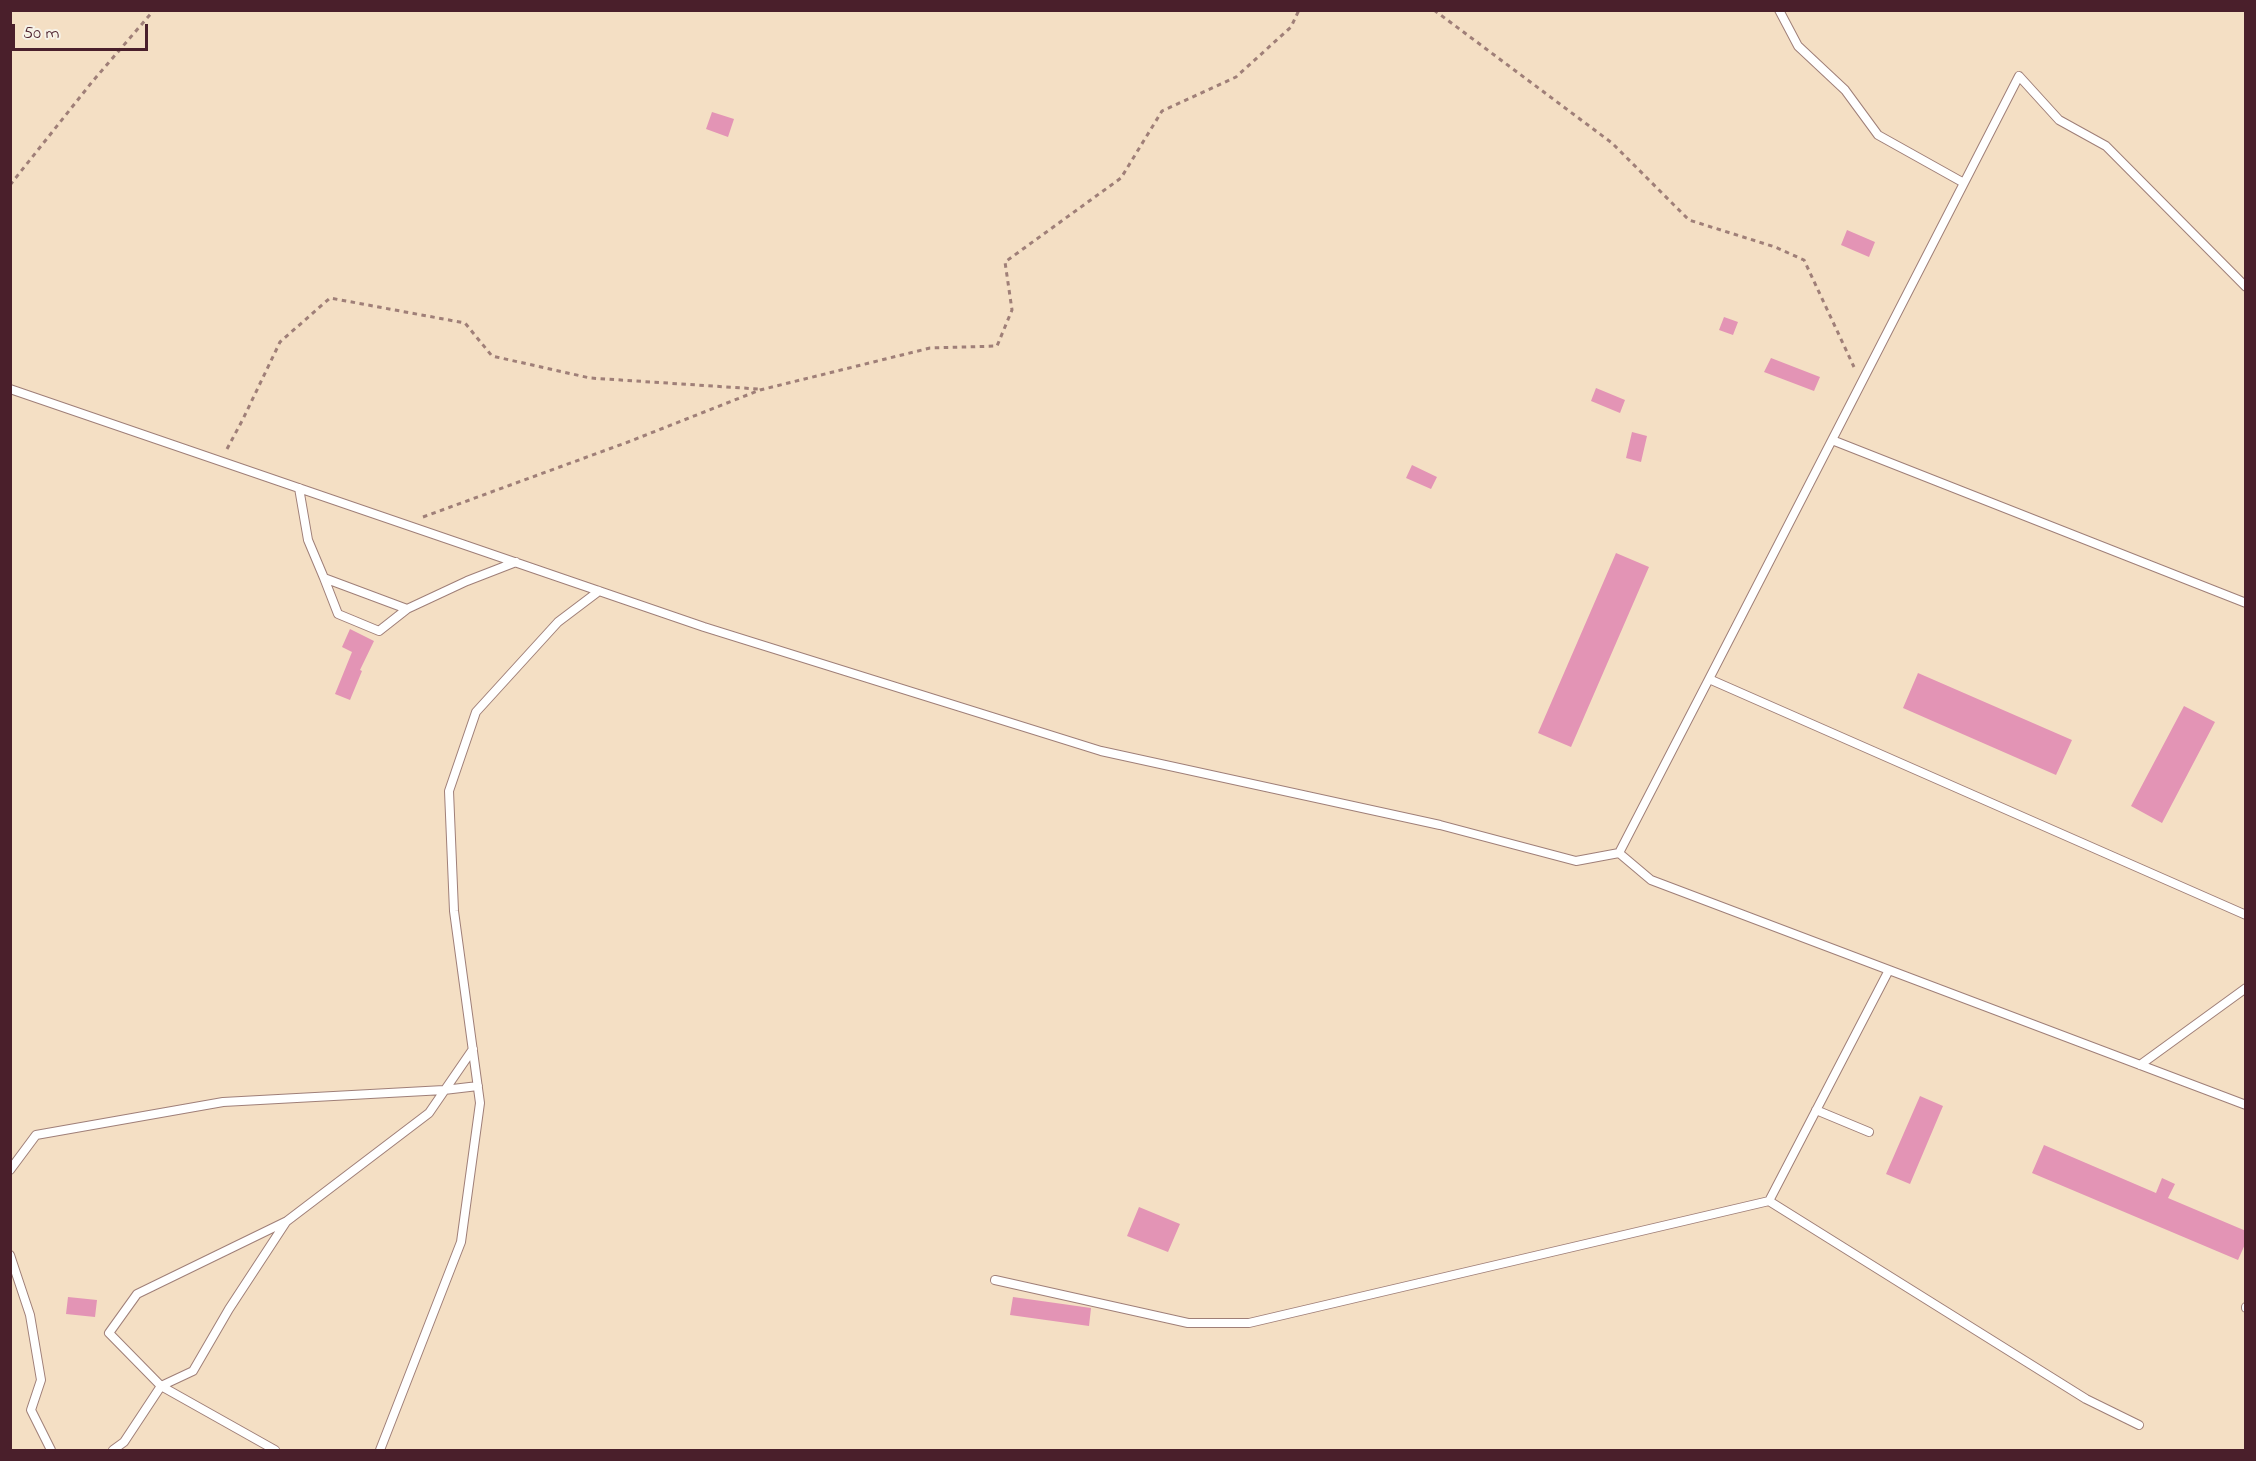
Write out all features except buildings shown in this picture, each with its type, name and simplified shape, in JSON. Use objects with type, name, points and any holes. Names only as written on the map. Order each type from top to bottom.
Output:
[{"type":"lane","points":[[1779,10],[1798,46],[1845,90],[1878,135],[1964,183]]},
{"type":"lane","points":[[1619,853],[2019,76],[2059,120],[2106,146],[2246,287]]},
{"type":"lane","points":[[10,389],[704,627],[1101,751],[1440,825],[1576,861],[1619,853]]},
{"type":"lane","points":[[1832,440],[2246,603]]},
{"type":"lane","points":[[299,488],[308,540],[338,614],[379,631],[407,609],[467,581],[516,562]]},
{"type":"lane","points":[[324,578],[407,609]]},
{"type":"lane","points":[[380,1450],[461,1242],[480,1103],[454,911],[449,791],[476,712],[558,622],[599,591]]},
{"type":"lane","points":[[1709,679],[2246,915]]},
{"type":"lane","points":[[1619,853],[1651,880],[2246,1105]]},
{"type":"lane","points":[[1769,1201],[1889,970]]},
{"type":"lane","points":[[2140,1065],[2246,988]]},
{"type":"lane","points":[[274,1450],[161,1386],[109,1333],[137,1294],[287,1221],[429,1113],[473,1049]]},
{"type":"lane","points":[[10,1170],[36,1135],[223,1102],[444,1090],[478,1086]]},
{"type":"lane","points":[[1816,1110],[1869,1132]]},
{"type":"lane","points":[[995,1280],[1188,1323],[1250,1323],[1769,1201],[2086,1399],[2139,1425]]},
{"type":"lane","points":[[113,1450],[124,1442],[161,1386],[193,1371],[229,1309],[287,1221]]},
{"type":"lane","points":[[10,1255],[30,1315],[41,1380],[31,1410],[51,1450]]},
{"type":"path","points":[[10,185],[92,82],[154,10]]},
{"type":"path","points":[[405,524],[628,442],[760,390],[930,348],[998,346],[1012,310],[1005,262],[1121,178],[1162,111],[1236,77],[1291,27],[1299,10]]},
{"type":"path","points":[[1434,10],[1612,143],[1689,220],[1775,247],[1804,260],[1861,382]]},
{"type":"path","points":[[220,461],[280,342],[330,298],[465,323],[492,356],[590,378],[760,390]]}]
